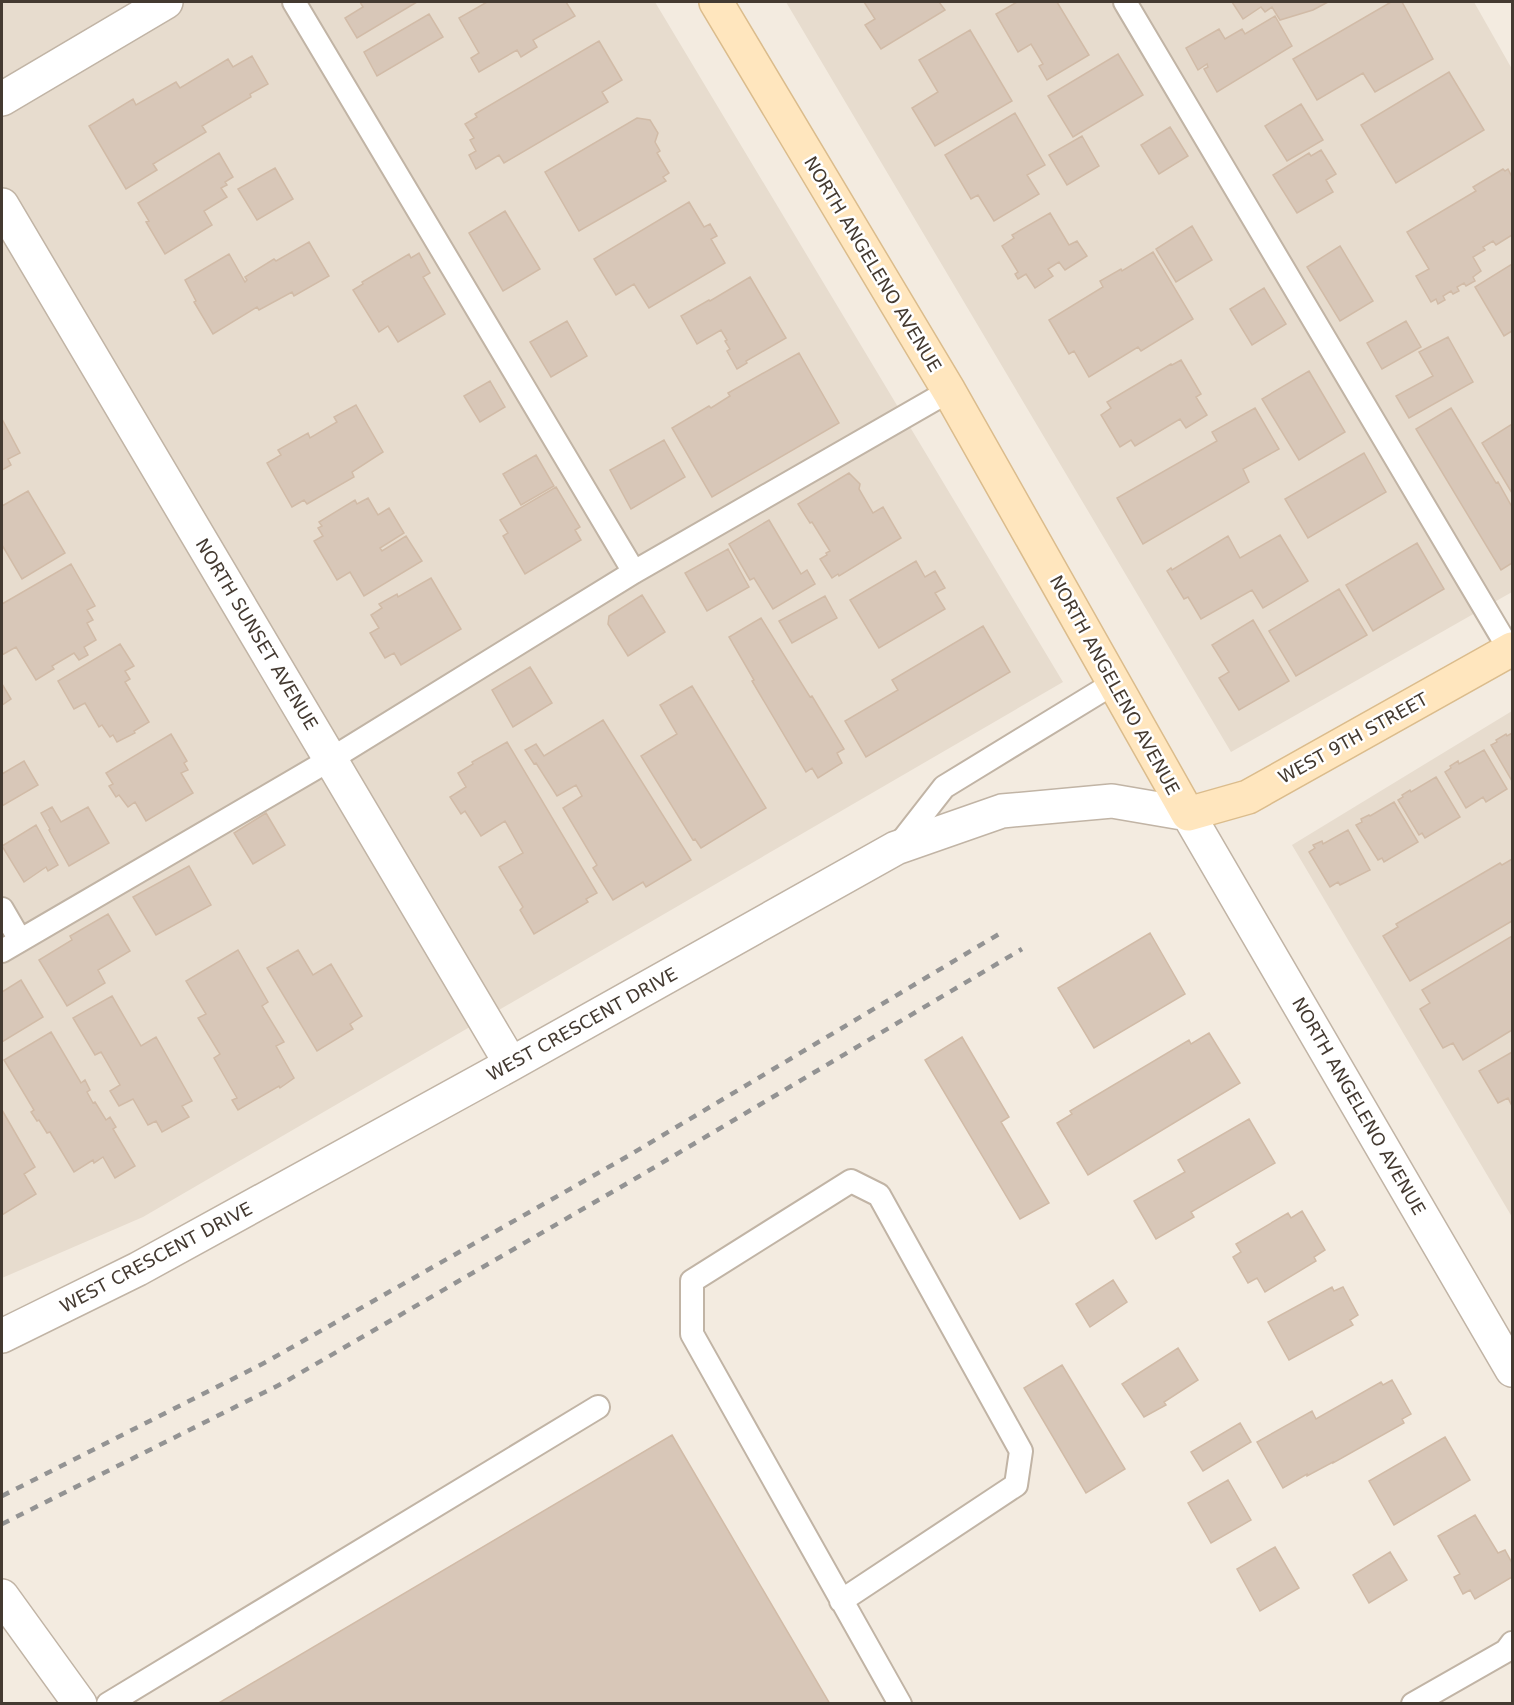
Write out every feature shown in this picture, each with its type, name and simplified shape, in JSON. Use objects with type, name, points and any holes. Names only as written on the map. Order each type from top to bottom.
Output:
[{"type":"street","points":[[2,99],[166,2]]},
{"type":"street","name":"NORTH ANGELENO AVENUE","points":[[716,2],[949,391],[1188,814],[1512,1370]]},
{"type":"street","name":"NORTH SUNSET AVENUE","points":[[2,205],[511,1064]]},
{"type":"street","name":"WEST 9TH STREET","points":[[1188,814],[1248,797],[1512,651]]},
{"type":"street","name":"WEST CRESCENT DRIVE","points":[[2,1336],[138,1269],[511,1064],[896,848],[1002,811],[1112,801],[1188,814]]},
{"type":"street","points":[[2,1596],[80,1704]]},
{"type":"lane","points":[[294,2],[633,572]]},
{"type":"lane","points":[[1125,2],[1512,651]]},
{"type":"lane","points":[[2,909],[11,945],[331,759],[633,572],[949,391]]},
{"type":"lane","points":[[896,848],[944,787],[1114,683]]},
{"type":"lane","points":[[841,1601],[1016,1485],[1022,1451],[879,1195],[851,1181],[692,1281],[692,1334],[841,1601],[900,1704]]},
{"type":"lane","points":[[108,1704],[598,1407]]},
{"type":"lane","points":[[1413,1704],[1506,1651],[1512,1643]]},
{"type":"shaded area","points":[[2,2],[655,2],[1063,682],[143,1217],[2,1278]]},
{"type":"shaded area","points":[[786,2],[1474,2],[1512,69],[1512,592],[1231,752]]},
{"type":"shaded area","points":[[1512,711],[1512,1217],[1292,845]]},
{"type":"building","points":[[360,2],[417,2],[357,38],[345,18],[363,7]]},
{"type":"building","points":[[487,2],[566,2],[575,16],[533,40],[537,47],[521,57],[517,50],[479,72],[471,58],[479,53],[459,18]]},
{"type":"building","points":[[864,2],[939,2],[945,10],[881,49],[865,25],[875,19]]},
{"type":"building","points":[[1017,2],[1057,2],[1089,55],[1047,80],[1039,66],[1043,64],[1031,44],[1018,52],[996,14]]},
{"type":"building","points":[[1232,2],[1328,2],[1313,10],[1280,20],[1272,7],[1265,12],[1261,7],[1243,19]]},
{"type":"building","points":[[1391,2],[1402,2],[1433,59],[1375,92],[1363,73],[1317,100],[1293,59]]},
{"type":"building","points":[[429,14],[443,37],[377,76],[364,52]]},
{"type":"building","points":[[1275,16],[1292,46],[1217,92],[1204,69],[1208,67],[1207,64],[1198,70],[1186,48],[1219,29],[1225,39],[1242,29],[1245,34]]},
{"type":"building","points":[[970,30],[1012,101],[935,146],[912,108],[938,92],[919,60]]},
{"type":"building","points":[[599,41],[622,80],[602,92],[608,102],[504,163],[499,155],[476,169],[469,155],[476,151],[470,140],[474,138],[465,124],[477,117],[475,114]]},
{"type":"building","points":[[1118,54],[1143,95],[1073,137],[1048,96]]},
{"type":"building","points":[[252,56],[268,84],[250,94],[251,97],[202,126],[206,132],[153,164],[157,170],[126,189],[89,126],[133,99],[136,105],[176,82],[180,88],[228,59],[233,67]]},
{"type":"building","points":[[1449,72],[1484,130],[1396,183],[1361,125]]},
{"type":"building","points":[[1301,104],[1323,140],[1287,161],[1265,126]]},
{"type":"building","points":[[1015,113],[1045,165],[1027,175],[1039,194],[994,221],[978,195],[971,199],[945,155]]},
{"type":"building","points":[[637,118],[650,120],[658,133],[655,142],[660,151],[657,153],[669,173],[663,177],[666,181],[579,231],[545,172]]},
{"type":"building","points":[[1170,127],[1188,156],[1159,174],[1141,145]]},
{"type":"building","points":[[1082,136],[1099,166],[1067,185],[1049,155]]},
{"type":"building","points":[[1321,150],[1336,174],[1326,180],[1333,192],[1297,213],[1273,175],[1309,153],[1311,156]]},
{"type":"building","points":[[219,153],[233,177],[225,182],[227,185],[221,188],[227,197],[204,211],[212,225],[165,254],[146,222],[149,221],[138,203]]},
{"type":"building","points":[[275,168],[293,199],[257,220],[238,189]]},
{"type":"building","points":[[1503,169],[1505,171],[1508,169],[1512,177],[1512,235],[1496,245],[1493,241],[1483,247],[1485,250],[1473,257],[1481,271],[1473,277],[1475,281],[1466,286],[1464,283],[1457,287],[1459,291],[1453,294],[1451,291],[1443,296],[1445,300],[1438,304],[1436,299],[1431,302],[1416,276],[1429,269],[1407,232],[1476,191],[1473,187]]},
{"type":"building","points":[[689,202],[704,227],[710,224],[717,236],[711,239],[725,263],[649,308],[634,284],[616,295],[594,259]]},
{"type":"building","points":[[505,211],[540,269],[503,291],[469,233]]},
{"type":"building","points":[[1050,213],[1069,245],[1077,241],[1087,256],[1065,270],[1059,262],[1048,269],[1053,276],[1035,288],[1026,274],[1018,279],[1015,274],[1018,272],[1002,246],[1014,238],[1012,235]]},
{"type":"building","points":[[1192,226],[1212,260],[1176,282],[1156,249]]},
{"type":"building","points":[[309,242],[329,276],[294,296],[292,292],[259,310],[257,307],[213,334],[194,302],[196,301],[185,280],[229,254],[245,282],[247,280],[245,277],[274,259],[276,261]]},
{"type":"building","points":[[1340,246],[1373,301],[1340,321],[1307,267]]},
{"type":"building","points":[[1153,252],[1193,319],[1141,351],[1138,347],[1089,377],[1074,351],[1069,354],[1049,320],[1103,287],[1100,281]]},
{"type":"building","points":[[419,253],[430,273],[423,277],[445,314],[398,342],[388,326],[379,332],[353,290],[363,284],[362,282],[409,254],[411,258]]},
{"type":"building","points":[[1512,264],[1512,331],[1504,336],[1475,287]]},
{"type":"building","points":[[750,277],[786,338],[746,361],[747,363],[737,369],[727,351],[730,349],[721,330],[697,344],[681,316]]},
{"type":"building","points":[[1264,288],[1286,324],[1252,345],[1230,309]]},
{"type":"building","points":[[567,321],[587,356],[551,377],[530,342]]},
{"type":"building","points":[[1406,321],[1421,347],[1382,369],[1367,343]]},
{"type":"building","points":[[1448,337],[1473,382],[1409,418],[1396,396],[1433,376],[1419,352]]},
{"type":"building","points":[[799,353],[839,423],[712,497],[672,428],[709,406],[711,408],[730,396],[728,393]]},
{"type":"building","points":[[1181,360],[1201,394],[1196,397],[1207,415],[1186,428],[1180,419],[1135,446],[1131,440],[1120,447],[1101,415],[1111,408],[1107,402]]},
{"type":"building","points":[[1309,371],[1345,432],[1299,460],[1262,399]]},
{"type":"building","points":[[490,381],[505,407],[480,422],[464,396]]},
{"type":"building","points":[[356,405],[383,452],[352,472],[354,477],[307,504],[304,500],[292,507],[267,463],[281,455],[278,450],[308,433],[310,438],[337,422],[334,417]]},
{"type":"building","points":[[1255,408],[1279,449],[1243,469],[1249,482],[1143,544],[1117,498],[1217,441],[1212,432]]},
{"type":"building","points":[[1451,408],[1512,507],[1512,563],[1501,570],[1416,429]]},
{"type":"building","points":[[2,419],[20,453],[8,459],[11,465],[2,470]]},
{"type":"building","points":[[1512,424],[1512,493],[1482,443]]},
{"type":"building","points":[[664,440],[685,477],[631,509],[610,470]]},
{"type":"building","points":[[1364,453],[1386,492],[1308,538],[1285,499]]},
{"type":"building","points":[[536,455],[554,486],[521,505],[503,474]]},
{"type":"building","points":[[849,473],[860,484],[859,489],[873,513],[883,507],[901,538],[832,578],[820,559],[830,551],[798,504]]},
{"type":"building","points":[[556,487],[580,527],[575,530],[581,540],[525,574],[503,536],[508,533],[500,520]]},
{"type":"building","points":[[28,491],[65,553],[22,579],[2,545],[2,506]]},
{"type":"building","points":[[368,498],[378,515],[389,508],[404,533],[380,548],[382,551],[406,536],[422,561],[364,596],[350,572],[337,580],[314,541],[323,536],[318,528],[322,526],[319,522],[355,500],[357,504]]},
{"type":"building","points":[[769,520],[801,574],[807,570],[815,584],[773,609],[754,578],[750,580],[729,544]]},
{"type":"building","points":[[1280,535],[1308,581],[1263,608],[1252,590],[1201,619],[1188,597],[1184,599],[1167,571],[1228,536],[1240,558]]},
{"type":"building","points":[[1417,543],[1444,589],[1373,631],[1346,585]]},
{"type":"building","points":[[728,549],[749,587],[707,611],[685,573]]},
{"type":"building","points":[[916,561],[925,577],[935,571],[945,588],[935,593],[945,609],[879,648],[850,600]]},
{"type":"building","points":[[71,564],[95,606],[87,610],[93,620],[87,623],[96,640],[84,647],[88,655],[79,660],[74,653],[52,666],[54,669],[36,680],[16,647],[2,655],[2,604]]},
{"type":"building","points":[[431,578],[461,629],[401,665],[394,653],[385,658],[370,633],[379,628],[371,615],[382,608],[379,604],[397,594],[398,597]]},
{"type":"building","points":[[1339,589],[1367,635],[1296,676],[1269,631]]},
{"type":"building","points":[[642,595],[665,632],[628,656],[608,624],[609,616]]},
{"type":"building","points":[[825,596],[837,618],[792,643],[779,621]]},
{"type":"building","points":[[761,618],[844,749],[837,753],[842,763],[818,778],[812,768],[806,772],[752,681],[754,680],[729,637]]},
{"type":"building","points":[[1253,620],[1289,681],[1239,710],[1219,678],[1229,672],[1212,645]]},
{"type":"building","points":[[983,626],[1010,672],[866,757],[845,721],[898,690],[892,680]]},
{"type":"building","points":[[120,644],[134,666],[125,671],[130,679],[125,682],[149,722],[134,731],[135,733],[117,742],[113,735],[110,737],[102,725],[99,727],[85,703],[74,709],[58,681]]},
{"type":"building","points":[[530,667],[552,703],[513,727],[492,690]]},
{"type":"building","points":[[2,684],[11,699],[2,705]]},
{"type":"building","points":[[692,686],[766,808],[701,848],[695,839],[693,840],[641,756],[677,734],[660,705]]},
{"type":"building","points":[[603,720],[691,860],[646,887],[643,882],[613,900],[593,868],[597,865],[563,808],[582,796],[576,785],[557,796],[525,750],[536,744],[544,756]]},
{"type":"building","points":[[1512,733],[1512,781],[1491,745],[1506,734],[1507,736]]},
{"type":"building","points":[[171,734],[187,761],[184,763],[188,770],[181,773],[193,793],[146,821],[135,802],[128,807],[119,795],[116,797],[109,786],[113,784],[106,773]]},
{"type":"building","points":[[507,742],[597,893],[586,899],[588,902],[534,934],[520,910],[523,907],[499,867],[523,853],[505,821],[481,836],[465,811],[461,814],[450,797],[466,787],[458,773],[473,764],[472,762]]},
{"type":"building","points":[[1484,750],[1507,789],[1486,802],[1483,797],[1466,808],[1445,772],[1458,761],[1459,764]]},
{"type":"building","points":[[24,761],[38,785],[2,806],[2,774]]},
{"type":"building","points":[[1436,777],[1460,817],[1425,838],[1422,833],[1419,835],[1398,800],[1410,790],[1411,792]]},
{"type":"building","points":[[1394,802],[1418,842],[1384,862],[1382,858],[1378,860],[1356,825],[1362,822],[1361,819]]},
{"type":"building","points":[[52,807],[61,822],[88,807],[109,843],[69,866],[41,813]]},
{"type":"building","points":[[266,813],[285,845],[253,864],[234,833]]},
{"type":"building","points":[[36,825],[58,865],[48,871],[46,867],[24,882],[2,846]]},
{"type":"building","points":[[1348,830],[1370,870],[1340,885],[1338,882],[1330,887],[1309,852],[1315,848],[1313,845],[1322,841],[1323,844]]},
{"type":"building","points":[[1512,859],[1512,921],[1410,981],[1383,936],[1398,927],[1396,924],[1500,863],[1502,865]]},
{"type":"building","points":[[189,866],[211,905],[156,935],[133,897]]},
{"type":"building","points":[[108,914],[130,951],[98,970],[105,983],[67,1006],[39,960],[72,940],[70,936]]},
{"type":"building","points":[[1150,933],[1185,994],[1094,1048],[1058,988]]},
{"type":"building","points":[[1512,936],[1512,1030],[1463,1060],[1453,1043],[1443,1048],[1420,1009],[1430,1003],[1422,990]]},
{"type":"building","points":[[238,950],[268,1002],[262,1006],[284,1042],[276,1046],[294,1078],[238,1110],[232,1100],[237,1098],[214,1058],[220,1054],[198,1018],[206,1014],[186,981]]},
{"type":"building","points":[[298,950],[313,975],[331,964],[362,1016],[350,1024],[353,1029],[317,1051],[267,968]]},
{"type":"building","points":[[21,980],[43,1017],[2,1042],[2,992]]},
{"type":"building","points":[[112,996],[141,1046],[156,1037],[192,1101],[182,1106],[189,1117],[162,1132],[156,1121],[148,1125],[133,1099],[119,1106],[110,1091],[120,1085],[101,1052],[95,1055],[73,1018]]},
{"type":"building","points":[[51,1032],[81,1083],[85,1080],[90,1090],[87,1092],[93,1103],[95,1102],[106,1120],[110,1117],[116,1127],[113,1129],[135,1166],[115,1178],[103,1157],[94,1163],[93,1160],[74,1172],[50,1132],[47,1133],[31,1112],[34,1110],[4,1060]]},
{"type":"building","points":[[1209,1033],[1240,1083],[1088,1175],[1057,1123],[1072,1114],[1070,1111],[1189,1040],[1191,1044]]},
{"type":"building","points":[[962,1037],[1009,1117],[1001,1122],[1049,1203],[1020,1219],[925,1060]]},
{"type":"building","points":[[1512,1052],[1512,1106],[1508,1098],[1498,1103],[1479,1071]]},
{"type":"building","points":[[2,1110],[35,1167],[24,1174],[36,1194],[2,1215]]},
{"type":"building","points":[[1249,1119],[1275,1163],[1191,1212],[1194,1217],[1156,1239],[1134,1201],[1185,1172],[1178,1160]]},
{"type":"building","points":[[1302,1211],[1325,1250],[1314,1257],[1316,1261],[1265,1292],[1257,1278],[1248,1283],[1233,1257],[1241,1252],[1236,1244],[1288,1213],[1291,1218]]},
{"type":"building","points":[[1113,1280],[1127,1302],[1090,1327],[1076,1304]]},
{"type":"building","points":[[1332,1287],[1334,1291],[1343,1287],[1358,1315],[1350,1320],[1353,1325],[1289,1360],[1268,1322]]},
{"type":"building","points":[[1178,1348],[1198,1380],[1164,1402],[1166,1405],[1144,1417],[1122,1384]]},
{"type":"building","points":[[1062,1365],[1125,1469],[1086,1493],[1024,1388]]},
{"type":"building","points":[[1392,1380],[1411,1414],[1402,1419],[1404,1423],[1283,1488],[1257,1442],[1312,1411],[1316,1419],[1381,1382],[1383,1385]]},
{"type":"building","points":[[1240,1423],[1251,1442],[1203,1471],[1191,1452]]},
{"type":"building","points":[[672,1435],[830,1704],[217,1704]]},
{"type":"building","points":[[1445,1437],[1470,1480],[1394,1525],[1369,1481]]},
{"type":"building","points":[[1228,1480],[1251,1520],[1211,1543],[1188,1503]]},
{"type":"building","points":[[1475,1515],[1498,1553],[1505,1550],[1512,1563],[1512,1577],[1475,1599],[1470,1590],[1463,1594],[1454,1577],[1460,1574],[1438,1536]]},
{"type":"building","points":[[1275,1547],[1299,1588],[1260,1611],[1237,1569]]},
{"type":"building","points":[[1390,1552],[1407,1580],[1369,1603],[1353,1575]]},
{"type":"railway","points":[[2,1496],[266,1362],[628,1156],[999,934]]},
{"type":"railway","points":[[2,1524],[283,1383],[638,1177],[1022,949]]}]
